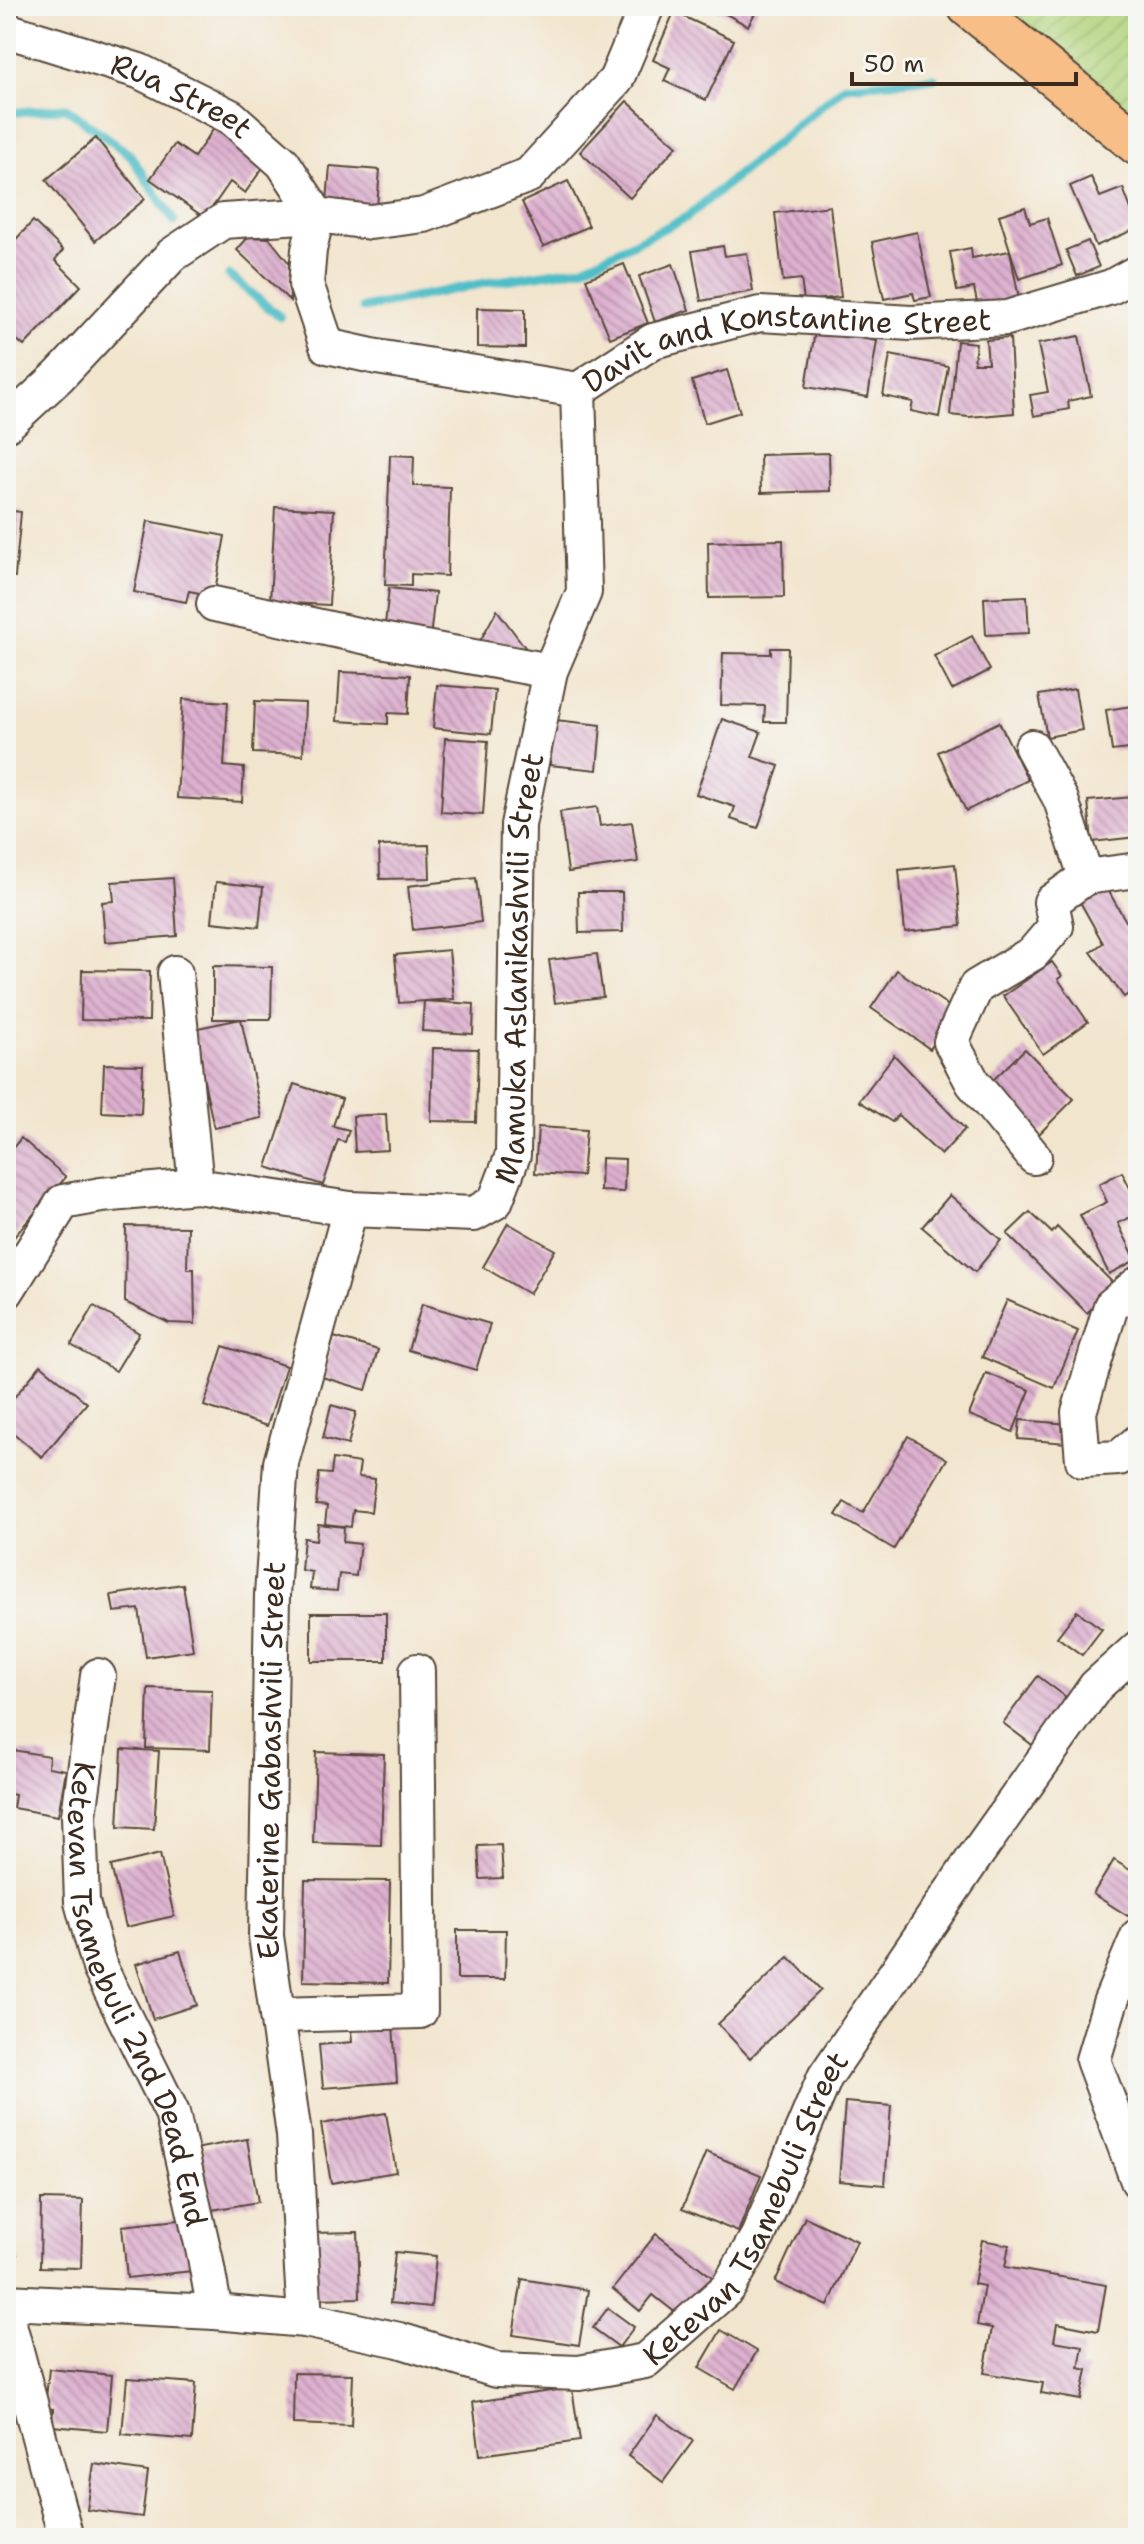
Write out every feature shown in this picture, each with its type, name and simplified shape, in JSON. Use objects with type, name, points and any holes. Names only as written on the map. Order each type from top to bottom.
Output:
[{"type":"main road","points":[[969,6],[1138,144]]},
{"type":"street","points":[[6,425],[59,376],[172,255],[223,221],[317,215],[370,222],[424,215],[529,175],[616,80],[647,6]]},
{"type":"street","name":"Rua Street","points":[[6,30],[139,71],[231,117],[283,163],[317,215]]},
{"type":"street","name":"Davit and Konstantine Street","points":[[317,215],[306,284],[327,346],[578,390],[653,341],[760,314],[911,323],[1007,318],[1111,287],[1138,272]]},
{"type":"street","name":"Mamuka Aslanikashvili Street","points":[[6,1292],[63,1202],[101,1195],[196,1186],[350,1209],[474,1214],[495,1202],[513,1155],[518,825],[550,671],[584,592],[578,390]]},
{"type":"street","points":[[214,604],[381,640],[550,671]]},
{"type":"street","points":[[1032,747],[1061,800],[1086,877]]},
{"type":"street","points":[[1034,1157],[973,1083],[951,1042],[976,987],[1033,953],[1056,926],[1051,902],[1086,877],[1138,870]]},
{"type":"street","points":[[175,973],[196,1186]]},
{"type":"street","name":"Ekaterine Gabashvili Street","points":[[305,2320],[294,2135],[266,1936],[272,1595],[281,1463],[350,1209]]},
{"type":"street","points":[[1138,1284],[1111,1306],[1079,1412],[1083,1460],[1119,1458],[1138,1442]]},
{"type":"street","name":"Ketevan Tsamebuli Street","points":[[6,2302],[215,2312],[305,2320],[399,2340],[496,2370],[579,2373],[645,2361],[728,2288],[758,2236],[825,2077],[1096,1686],[1138,1648]]},
{"type":"street","points":[[277,2015],[420,2011],[417,1671]]},
{"type":"street","name":"Ketevan Tsamebuli 2nd Dead End","points":[[98,1676],[79,1815],[82,1902],[100,1968],[172,2113],[215,2312]]},
{"type":"street","points":[[1138,1936],[1110,2003],[1093,2060],[1138,2181]]},
{"type":"street","points":[[6,2313],[66,2538]]},
{"type":"green space","points":[[1005,6],[1138,6],[1138,121],[1068,57]]},
{"type":"building","points":[[711,6],[759,6],[748,26]]},
{"type":"building","points":[[674,12],[734,40],[706,100],[664,81],[670,68],[653,60]]},
{"type":"building","points":[[627,101],[677,146],[630,198],[580,152]]},
{"type":"building","points":[[215,127],[266,163],[245,193],[230,182],[205,218],[150,179],[175,144],[194,157]]},
{"type":"building","points":[[96,138],[145,199],[95,241],[46,180]]},
{"type":"building","points":[[330,166],[380,170],[377,206],[327,201]]},
{"type":"building","points":[[1091,177],[1100,197],[1123,188],[1138,228],[1096,246],[1070,186]]},
{"type":"building","points":[[568,181],[589,226],[543,247],[522,202]]},
{"type":"building","points":[[830,206],[841,297],[804,301],[801,279],[783,281],[775,213]]},
{"type":"building","points":[[1025,207],[1030,223],[1047,218],[1062,265],[1019,279],[999,215]]},
{"type":"building","points":[[33,221],[63,250],[55,260],[81,286],[24,346],[15,338],[6,347],[6,250]]},
{"type":"building","points":[[917,232],[931,297],[915,300],[913,293],[884,299],[872,242]]},
{"type":"building","points":[[248,237],[269,238],[289,263],[290,301],[237,250]]},
{"type":"building","points":[[1088,241],[1099,267],[1077,276],[1066,250]]},
{"type":"building","points":[[723,246],[725,256],[747,253],[753,291],[701,301],[692,251]]},
{"type":"building","points":[[971,248],[972,258],[1010,251],[1020,304],[979,312],[974,288],[957,291],[950,252]]},
{"type":"building","points":[[624,264],[648,323],[610,338],[586,279]]},
{"type":"building","points":[[673,264],[689,310],[655,322],[639,276]]},
{"type":"building","points":[[477,308],[525,309],[525,348],[477,347]]},
{"type":"building","points":[[815,331],[877,341],[868,397],[806,387]]},
{"type":"building","points":[[1079,336],[1091,396],[1068,401],[1069,409],[1034,416],[1030,395],[1048,392],[1038,344]]},
{"type":"building","points":[[1010,338],[1014,413],[969,417],[950,415],[957,341],[976,343],[974,363],[988,363],[986,340]]},
{"type":"building","points":[[890,355],[948,366],[939,417],[911,411],[913,402],[883,396]]},
{"type":"building","points":[[727,370],[740,412],[705,423],[692,381]]},
{"type":"building","points":[[829,453],[830,491],[761,493],[760,455]]},
{"type":"building","points":[[390,455],[414,456],[413,486],[450,487],[447,576],[411,574],[411,586],[385,585]]},
{"type":"building","points":[[275,507],[334,510],[329,605],[270,602]]},
{"type":"building","points":[[6,510],[21,512],[15,577],[6,576]]},
{"type":"building","points":[[148,521],[225,536],[214,596],[189,591],[186,602],[134,592]]},
{"type":"building","points":[[783,540],[784,597],[709,598],[708,542]]},
{"type":"building","points":[[389,588],[435,593],[430,639],[384,634]]},
{"type":"building","points":[[1027,596],[1029,633],[986,635],[984,598]]},
{"type":"building","points":[[497,610],[530,654],[475,650]]},
{"type":"building","points":[[972,636],[990,670],[952,690],[934,656]]},
{"type":"building","points":[[771,648],[788,648],[786,722],[764,722],[765,706],[721,705],[723,653],[771,654]]},
{"type":"building","points":[[340,672],[410,675],[408,714],[388,713],[388,724],[337,721]]},
{"type":"building","points":[[437,685],[495,690],[491,734],[433,728]]},
{"type":"building","points":[[1075,689],[1082,730],[1047,737],[1039,695]]},
{"type":"building","points":[[183,699],[228,702],[224,766],[244,768],[242,802],[177,798]]},
{"type":"building","points":[[255,701],[305,703],[303,755],[253,753]]},
{"type":"building","points":[[1138,705],[1138,748],[1112,751],[1106,710]]},
{"type":"building","points":[[722,719],[761,732],[752,757],[779,766],[758,828],[731,819],[735,807],[696,794]]},
{"type":"building","points":[[555,720],[601,725],[597,770],[550,765]]},
{"type":"building","points":[[999,722],[1028,780],[966,811],[938,752]]},
{"type":"building","points":[[445,738],[488,741],[483,815],[441,812]]},
{"type":"building","points":[[1133,797],[1137,837],[1092,842],[1088,801]]},
{"type":"building","points":[[597,807],[600,826],[632,822],[638,862],[568,872],[560,812]]},
{"type":"building","points":[[429,845],[430,878],[380,879],[379,846]]},
{"type":"building","points":[[955,864],[961,926],[905,932],[899,870]]},
{"type":"building","points":[[173,878],[177,936],[105,942],[102,902],[114,901],[112,882]]},
{"type":"building","points":[[476,878],[481,922],[413,930],[408,886]]},
{"type":"building","points":[[216,882],[263,887],[259,927],[212,922]]},
{"type":"building","points":[[1105,885],[1138,942],[1138,987],[1124,997],[1091,952],[1103,943],[1079,900]]},
{"type":"building","points":[[578,892],[622,892],[623,932],[579,933]]},
{"type":"building","points":[[449,950],[454,999],[399,1003],[395,955]]},
{"type":"building","points":[[597,954],[603,997],[555,1003],[549,960]]},
{"type":"building","points":[[1052,962],[1062,976],[1058,979],[1088,1022],[1043,1054],[1003,996]]},
{"type":"building","points":[[213,966],[272,967],[271,1019],[213,1019]]},
{"type":"building","points":[[82,970],[150,971],[149,1021],[81,1020]]},
{"type":"building","points":[[897,970],[956,1011],[930,1049],[871,1008]]},
{"type":"building","points":[[424,1001],[474,1004],[473,1034],[422,1031]]},
{"type":"building","points":[[241,1019],[262,1118],[214,1128],[193,1029]]},
{"type":"building","points":[[433,1048],[478,1049],[476,1122],[431,1121]]},
{"type":"building","points":[[1025,1049],[1074,1099],[1036,1137],[987,1086]]},
{"type":"building","points":[[894,1055],[965,1129],[941,1155],[898,1115],[892,1122],[859,1101]]},
{"type":"building","points":[[104,1064],[143,1065],[141,1114],[102,1112]]},
{"type":"building","points":[[294,1084],[342,1099],[333,1126],[349,1130],[345,1142],[338,1140],[323,1185],[267,1167]]},
{"type":"building","points":[[386,1114],[388,1150],[355,1152],[353,1116]]},
{"type":"building","points":[[538,1127],[586,1130],[582,1176],[535,1173]]},
{"type":"building","points":[[21,1138],[66,1177],[13,1238],[6,1232],[6,1156]]},
{"type":"building","points":[[601,1158],[625,1159],[624,1192],[600,1191]]},
{"type":"building","points":[[1122,1172],[1138,1204],[1138,1214],[1118,1223],[1136,1260],[1109,1274],[1080,1215],[1107,1202],[1099,1184]]},
{"type":"building","points":[[950,1195],[1001,1240],[975,1272],[922,1227]]},
{"type":"building","points":[[1030,1212],[1052,1233],[1057,1227],[1115,1285],[1087,1313],[1007,1234]]},
{"type":"building","points":[[508,1223],[555,1250],[529,1294],[483,1267]]},
{"type":"building","points":[[126,1226],[188,1227],[187,1269],[194,1269],[195,1324],[169,1323],[125,1302]]},
{"type":"building","points":[[1007,1300],[1078,1331],[1054,1388],[982,1357]]},
{"type":"building","points":[[422,1304],[490,1324],[476,1370],[408,1350]]},
{"type":"building","points":[[94,1306],[139,1333],[116,1371],[71,1345]]},
{"type":"building","points":[[334,1337],[378,1350],[366,1390],[322,1377]]},
{"type":"building","points":[[223,1346],[286,1366],[267,1426],[204,1406]]},
{"type":"building","points":[[41,1365],[87,1403],[42,1457],[6,1427],[6,1407]]},
{"type":"building","points":[[986,1373],[1030,1390],[1013,1432],[969,1415]]},
{"type":"building","points":[[331,1405],[356,1412],[348,1445],[323,1438]]},
{"type":"building","points":[[1020,1420],[1069,1424],[1067,1443],[1018,1439]]},
{"type":"building","points":[[908,1436],[947,1459],[894,1549],[836,1515],[844,1502],[863,1513]]},
{"type":"building","points":[[333,1459],[360,1463],[358,1477],[375,1479],[371,1512],[353,1510],[351,1527],[325,1524],[327,1506],[316,1505],[319,1473],[331,1474]]},
{"type":"building","points":[[318,1524],[344,1527],[343,1542],[360,1544],[356,1576],[339,1574],[337,1591],[310,1589],[312,1572],[301,1570],[304,1538],[316,1540]]},
{"type":"building","points":[[183,1584],[193,1650],[146,1657],[139,1609],[114,1612],[111,1595]]},
{"type":"building","points":[[1077,1611],[1102,1629],[1082,1655],[1057,1637]]},
{"type":"building","points":[[311,1613],[386,1613],[386,1661],[311,1661]]},
{"type":"building","points":[[1038,1676],[1070,1700],[1035,1747],[1003,1723]]},
{"type":"building","points":[[148,1688],[212,1690],[210,1750],[146,1748]]},
{"type":"building","points":[[6,1749],[49,1756],[48,1767],[66,1770],[58,1816],[13,1808],[15,1795],[6,1793]]},
{"type":"building","points":[[122,1749],[159,1751],[154,1829],[118,1827]]},
{"type":"building","points":[[316,1752],[384,1754],[381,1845],[313,1843]]},
{"type":"building","points":[[501,1845],[503,1878],[480,1879],[478,1846]]},
{"type":"building","points":[[160,1854],[174,1916],[126,1927],[111,1866]]},
{"type":"building","points":[[1114,1860],[1138,1875],[1138,1900],[1128,1916],[1093,1894]]},
{"type":"building","points":[[305,1880],[390,1881],[388,1983],[303,1981]]},
{"type":"building","points":[[457,1930],[506,1930],[505,1979],[457,1979]]},
{"type":"building","points":[[180,1951],[197,2005],[153,2019],[136,1964]]},
{"type":"building","points":[[789,1957],[821,1990],[750,2058],[718,2024]]},
{"type":"building","points":[[393,2026],[397,2082],[323,2088],[319,2045],[352,2042],[351,2029]]},
{"type":"building","points":[[845,2102],[891,2106],[885,2185],[839,2181]]},
{"type":"building","points":[[386,2113],[396,2172],[331,2183],[321,2124]]},
{"type":"building","points":[[247,2139],[258,2202],[206,2211],[195,2149]]},
{"type":"building","points":[[706,2152],[761,2175],[738,2232],[682,2209]]},
{"type":"building","points":[[41,2199],[83,2200],[81,2268],[40,2267]]},
{"type":"building","points":[[805,2217],[857,2241],[828,2306],[775,2282]]},
{"type":"building","points":[[187,2219],[192,2271],[127,2278],[122,2226]]},
{"type":"building","points":[[358,2232],[360,2298],[312,2299],[311,2233]]},
{"type":"building","points":[[656,2234],[712,2277],[681,2317],[653,2295],[640,2311],[613,2289]]},
{"type":"building","points":[[982,2240],[1009,2245],[1005,2267],[1106,2285],[1098,2331],[1057,2323],[1054,2341],[1083,2346],[1079,2368],[1087,2370],[1081,2400],[1041,2393],[1043,2383],[984,2373],[992,2328],[977,2325],[984,2286],[974,2284]]},
{"type":"building","points":[[395,2252],[436,2256],[431,2307],[390,2303]]},
{"type":"building","points":[[6,2255],[17,2255],[15,2284],[6,2284]]},
{"type":"building","points":[[522,2279],[588,2290],[579,2345],[513,2335]]},
{"type":"building","points":[[608,2308],[634,2327],[619,2347],[593,2328]]},
{"type":"building","points":[[721,2330],[757,2351],[735,2389],[699,2368]]},
{"type":"building","points":[[49,2369],[112,2375],[107,2431],[52,2426],[53,2409],[45,2408]]},
{"type":"building","points":[[294,2373],[353,2374],[351,2426],[293,2424]]},
{"type":"building","points":[[127,2378],[196,2383],[192,2440],[122,2434]]},
{"type":"building","points":[[572,2388],[580,2441],[480,2455],[473,2402]]},
{"type":"building","points":[[657,2415],[693,2441],[663,2482],[628,2456]]},
{"type":"building","points":[[94,2464],[148,2472],[142,2517],[87,2510]]},
{"type":"waterway","points":[[363,308],[485,283],[582,268],[687,217],[845,86],[934,78]]},
{"type":"waterway","points":[[6,113],[66,108],[130,155],[174,221]]},
{"type":"waterway","points":[[229,275],[280,317]]}]
